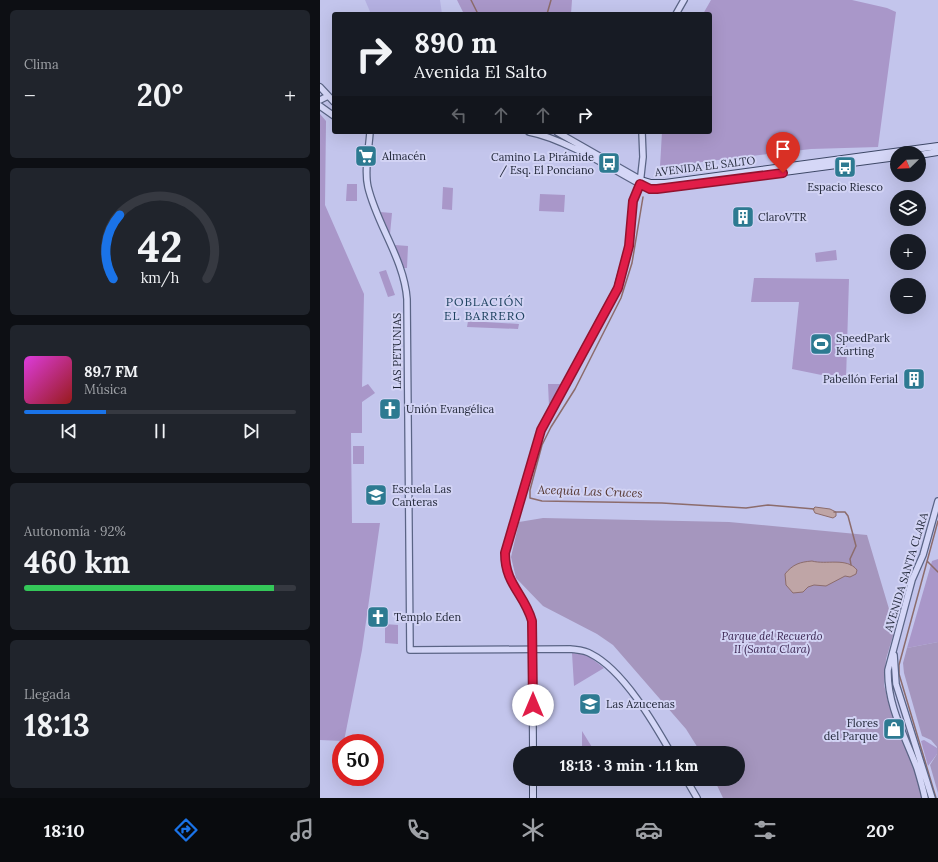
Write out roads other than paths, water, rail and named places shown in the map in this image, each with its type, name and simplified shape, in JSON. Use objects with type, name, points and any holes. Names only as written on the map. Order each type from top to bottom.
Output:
[{"type":"main road","name":"AVENIDA EL SALTO","points":[[640,182],[665,183],[938,146]]},
{"type":"main road","points":[[926,153],[938,152]]},
{"type":"main road","name":"AVENIDA EL SALTO","points":[[640,182],[650,189],[657,189],[890,158]]},
{"type":"main road","points":[[533,746],[532,621],[528,608],[514,588],[505,567],[508,539],[541,430],[618,288],[629,246],[633,201],[640,182]]},
{"type":"main road","points":[[533,786],[533,798]]},
{"type":"street","points":[[677,12],[684,0]]},
{"type":"street","points":[[320,87],[332,100]]},
{"type":"street","points":[[320,100],[328,96]]},
{"type":"street","points":[[320,106],[332,115]]},
{"type":"street","name":"LAS PETUNIAS","points":[[370,134],[368,185],[374,204],[405,280],[407,299],[410,650],[532,650]]},
{"type":"street","points":[[537,134],[563,143],[640,182]]},
{"type":"street","points":[[560,134],[640,182]]},
{"type":"street","points":[[640,182],[642,134]]},
{"type":"street","name":"AVENIDA SANTA CLARA","points":[[925,798],[917,769],[891,699],[888,670],[912,580],[923,555],[938,501]]},
{"type":"street","name":"AVENIDA SANTA CLARA","points":[[893,648],[894,671],[901,698],[932,798]]},
{"type":"street","points":[[532,650],[583,651],[594,656],[609,667],[647,712],[667,746]]},
{"type":"street","points":[[891,699],[897,696],[901,698]]},
{"type":"street","points":[[690,786],[697,798]]},
{"type":"waterway","points":[[471,0],[477,12]]},
{"type":"waterway","points":[[548,12],[551,0]]},
{"type":"waterway","name":"Acequia Las Cruces","points":[[643,197],[632,263],[621,298],[575,389],[551,427],[542,445],[530,490],[530,498],[542,501],[662,503],[746,508],[768,505],[814,509]]},
{"type":"waterway","name":"Acequia Las Cruces","points":[[834,512],[845,512],[848,516],[856,546],[850,559],[851,565]]},
{"type":"waterway","points":[[936,798],[899,674],[899,665],[938,521]]},
{"type":"waterway","points":[[927,561],[938,572]]},
{"type":"place","name":"Almacén","points":[[366,156]]},
{"type":"place","name":"Camino La Pirámide / Esq. El Ponciano","points":[[609,163]]},
{"type":"place","name":"Espacio Riesco","points":[[845,167]]},
{"type":"place","name":"ClaroVTR","points":[[743,217]]},
{"type":"place","name":"SpeedPark Karting","points":[[821,344]]},
{"type":"place","name":"Pabellón Ferial","points":[[914,379]]},
{"type":"place","name":"Unión Evangélica","points":[[390,409]]},
{"type":"place","name":"Escuela Las Canteras","points":[[376,495]]},
{"type":"place","name":"Templo Eden","points":[[378,617]]},
{"type":"place","name":"Las Azucenas","points":[[590,704]]},
{"type":"place","name":"Flores del Parque","points":[[894,729]]},
{"type":"district","name":"POBLACIÓN EL BARRERO","points":[[485,308]]},
{"type":"park label","name":"Parque del Recuerdo II (Santa Clara)","points":[[772,642]]}]
